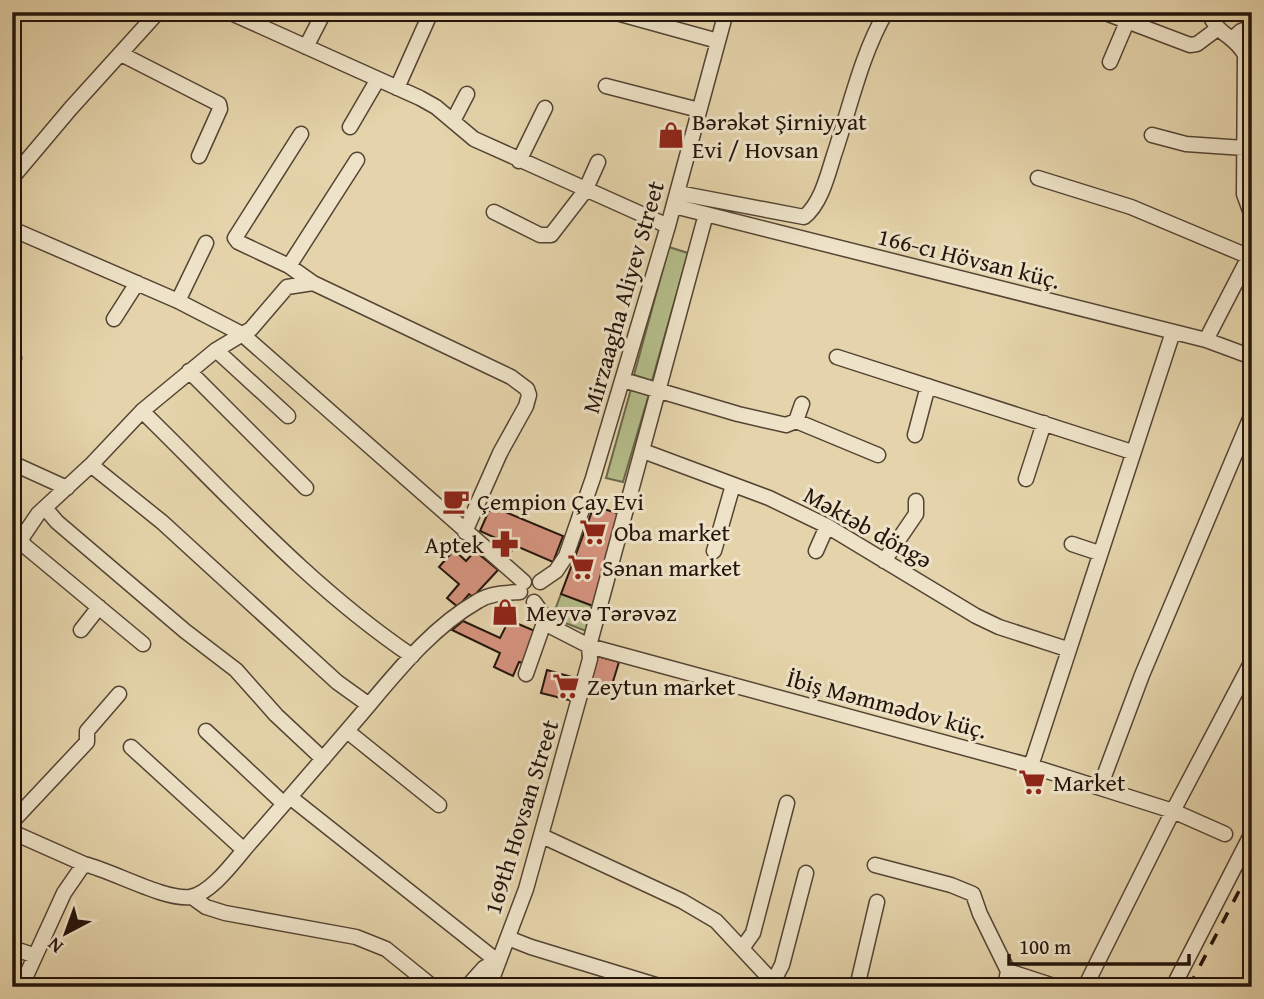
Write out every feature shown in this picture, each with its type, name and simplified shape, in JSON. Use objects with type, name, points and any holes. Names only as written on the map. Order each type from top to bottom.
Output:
[{"type":"street","points":[[12,178],[158,12]]},
{"type":"street","points":[[229,12],[436,107],[474,139],[519,161],[668,226]]},
{"type":"street","points":[[306,47],[324,12]]},
{"type":"street","points":[[397,88],[431,12]]},
{"type":"street","points":[[613,12],[718,41]]},
{"type":"street","name":"Mirzaagha Aliyev Street","points":[[540,582],[556,571],[566,556],[623,380],[676,200],[726,12]]},
{"type":"street","points":[[676,200],[804,217],[811,212],[828,174],[867,54],[886,12]]},
{"type":"street","points":[[1103,12],[1189,45],[1197,44],[1217,29]]},
{"type":"street","points":[[1209,12],[1217,29],[1240,46],[1244,55],[1244,194],[1252,216]]},
{"type":"street","points":[[1110,61],[1127,22]]},
{"type":"street","points":[[1232,39],[1252,27]]},
{"type":"street","points":[[121,54],[219,104],[220,110],[199,156]]},
{"type":"street","points":[[350,127],[378,79]]},
{"type":"street","points":[[606,86],[699,110]]},
{"type":"street","points":[[453,121],[467,94]]},
{"type":"street","points":[[519,161],[545,108]]},
{"type":"street","points":[[301,134],[235,238],[238,242],[289,266],[313,283],[511,377],[527,389],[529,395],[526,405],[500,453],[465,531]]},
{"type":"street","points":[[1152,135],[1186,144],[1244,148]]},
{"type":"street","points":[[289,266],[357,160]]},
{"type":"street","points":[[494,212],[546,237],[551,235],[585,191],[598,162]]},
{"type":"street","points":[[1038,178],[1131,207],[1251,254],[1206,340]]},
{"type":"street","name":"166-cı Hövsan küç.","points":[[676,200],[706,214],[1206,340],[1252,357]]},
{"type":"street","name":"169th Hovsan Street","points":[[489,987],[542,836],[590,659],[589,646],[706,214]]},
{"type":"street","points":[[12,247],[16,231],[178,301],[242,334],[465,531],[522,587],[523,599],[534,602],[545,620],[557,631],[589,646]]},
{"type":"street","points":[[178,301],[205,243]]},
{"type":"street","points":[[114,319],[137,283]]},
{"type":"street","points":[[143,643],[25,546],[21,539],[31,522],[142,411],[216,350],[258,322],[287,287],[313,283]]},
{"type":"street","points":[[1031,766],[1067,649],[1173,332]]},
{"type":"street","points":[[216,350],[288,416]]},
{"type":"street","points":[[837,357],[1132,452]]},
{"type":"street","points":[[189,372],[306,488]]},
{"type":"street","points":[[623,380],[786,425],[796,421],[878,456]]},
{"type":"street","points":[[915,435],[928,386]]},
{"type":"street","points":[[796,421],[802,404]]},
{"type":"street","points":[[142,411],[239,510],[339,603],[412,656]]},
{"type":"street","points":[[1100,788],[1147,663],[1252,414]]},
{"type":"street","points":[[1026,479],[1044,423]]},
{"type":"street","name":"Məktəb döngə","points":[[643,451],[769,498],[827,526],[976,616],[999,627],[1067,649]]},
{"type":"street","points":[[12,463],[67,488]]},
{"type":"street","points":[[90,465],[162,522],[337,682],[369,705]]},
{"type":"street","points":[[714,551],[733,485]]},
{"type":"street","points":[[884,561],[916,514],[916,500]]},
{"type":"street","points":[[45,508],[57,522],[166,615],[236,670],[285,724],[323,759]]},
{"type":"street","points":[[816,551],[827,526]]},
{"type":"street","points":[[1072,544],[1099,553]]},
{"type":"street","points":[[192,897],[210,887],[412,656],[440,629],[477,601],[522,587],[530,579],[540,582],[543,589],[542,596],[534,602]]},
{"type":"street","points":[[81,630],[99,607]]},
{"type":"street","points":[[526,674],[545,620]]},
{"type":"street","name":"İbiş Məmmədov küç.","points":[[589,646],[1031,766],[1172,811],[1225,834]]},
{"type":"street","points":[[1085,987],[1172,811],[1252,661]]},
{"type":"street","points":[[12,822],[87,742],[87,731],[119,694]]},
{"type":"street","points":[[206,731],[287,801],[498,961],[484,968],[467,987]]},
{"type":"street","points":[[347,732],[439,805]]},
{"type":"street","points":[[131,747],[244,850]]},
{"type":"street","points":[[743,947],[753,933],[787,803]]},
{"type":"street","points":[[12,832],[84,864],[102,868],[166,893],[192,897],[206,907],[225,913],[356,937],[386,949],[433,987]]},
{"type":"street","points":[[1173,987],[1252,833]]},
{"type":"street","points":[[542,836],[716,921],[743,947],[774,985],[782,965],[806,873]]},
{"type":"street","points":[[21,987],[33,955],[64,893],[84,864]]},
{"type":"street","points":[[875,865],[951,885],[973,894],[1008,971],[1005,987]]},
{"type":"street","points":[[857,987],[877,902]]},
{"type":"street","points":[[508,938],[662,987]]},
{"type":"street","points":[[12,948],[33,955]]},
{"type":"street","points":[[1008,971],[1058,987]]},
{"type":"green space","points":[[669,247],[688,253],[652,381],[634,375]]},
{"type":"green space","points":[[631,389],[649,394],[623,482],[606,478]]},
{"type":"green space","points":[[561,594],[593,606],[586,631],[552,618]]},
{"type":"building","points":[[491,506],[563,536],[553,562],[514,545],[511,552],[495,545],[498,539],[480,531]]},
{"type":"building","points":[[594,506],[620,514],[593,606],[561,594]]},
{"type":"building","points":[[454,550],[466,561],[475,551],[498,570],[473,597],[469,594],[458,607],[447,598],[459,584],[439,567]]},
{"type":"building","points":[[504,604],[512,609],[504,622],[496,617]]},
{"type":"building","points":[[509,620],[535,631],[523,663],[519,662],[513,676],[494,667],[500,653],[452,630],[463,621],[500,638]]},
{"type":"building","points":[[597,656],[619,662],[611,688],[590,681]]},
{"type":"building","points":[[547,670],[575,678],[569,700],[541,693]]},
{"type":"railway","points":[[1189,987],[1252,866]]},
{"type":"place","name":"Bərəkət Şirniyyat Evi / Hovsan","points":[[671,135]]},
{"type":"place","name":"Çempion Çay Evi","points":[[456,501]]},
{"type":"place","name":"Oba market","points":[[593,532]]},
{"type":"place","name":"Aptek","points":[[505,544]]},
{"type":"place","name":"Sənan market","points":[[581,567]]},
{"type":"place","name":"Meyvə Tərəvəz","points":[[505,612]]},
{"type":"place","name":"Zeytun market","points":[[566,686]]},
{"type":"place","name":"Market","points":[[1032,782]]}]
